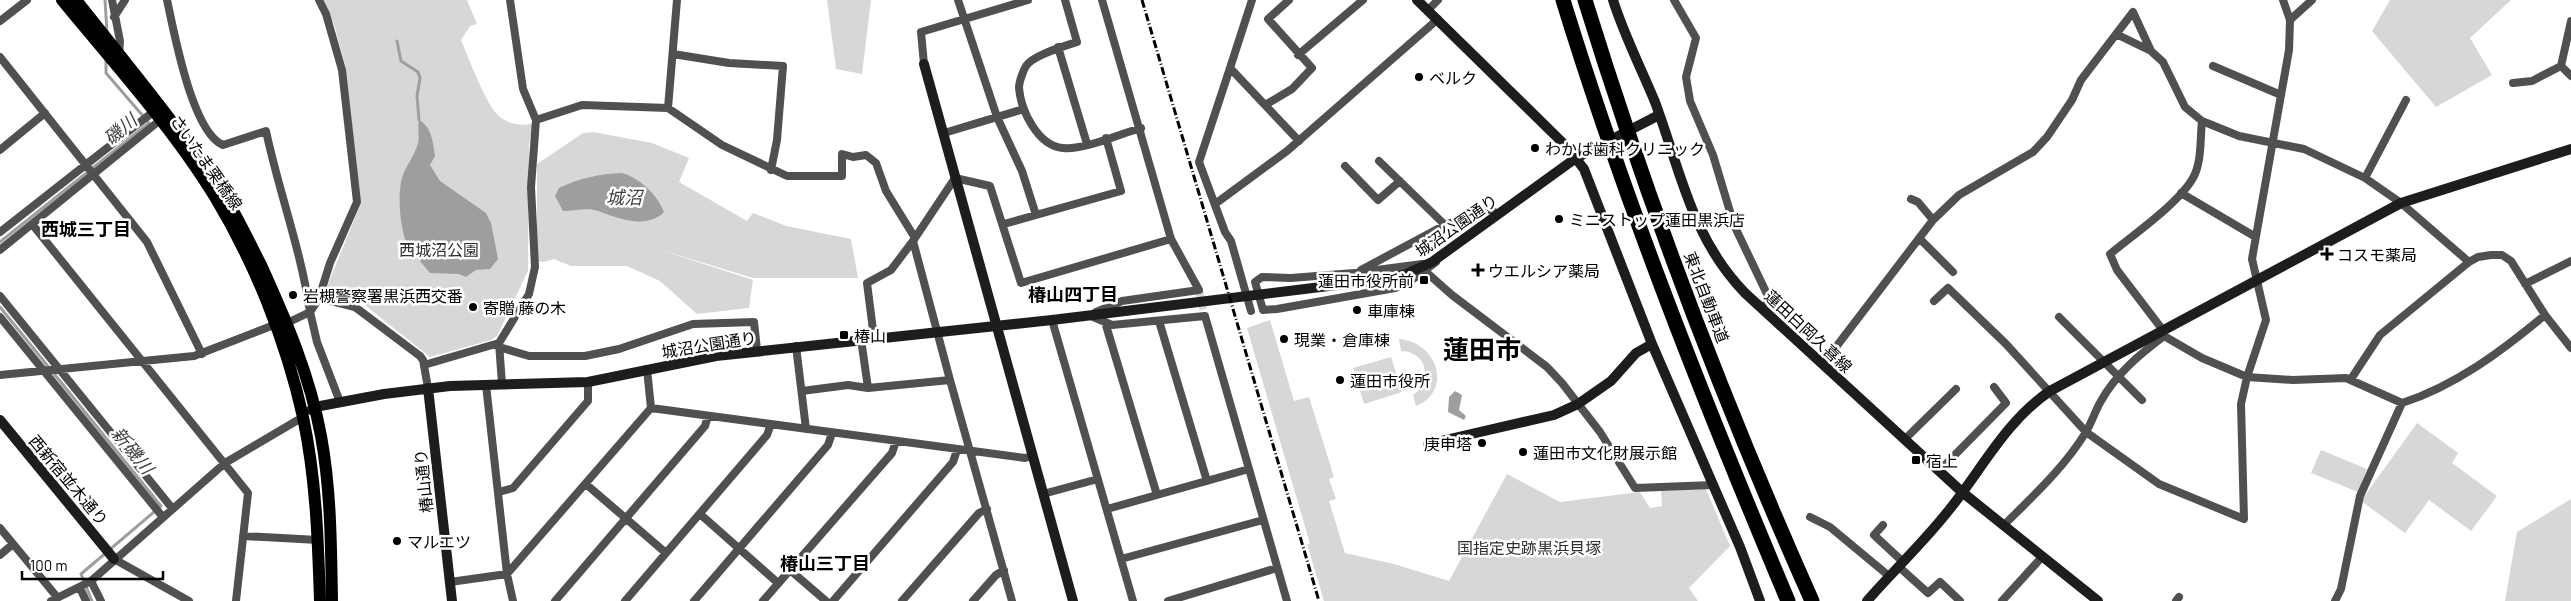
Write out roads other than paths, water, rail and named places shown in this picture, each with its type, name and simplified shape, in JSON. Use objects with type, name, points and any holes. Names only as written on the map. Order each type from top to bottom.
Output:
[{"type":"highway","points":[[1563,0],[1594,101],[1653,264],[1718,435],[1788,601]]},
{"type":"highway","name":"東北自動車道","points":[[1585,0],[1620,108],[1676,266],[1745,444],[1812,601]]},
{"type":"main road","name":"さいたま栗橋線","points":[[62,0],[194,166],[234,230],[280,324],[303,417],[314,487],[320,601]]},
{"type":"main road","name":"さいたま栗橋線","points":[[76,0],[222,190],[252,248],[280,324],[315,407],[329,493],[332,601]]},
{"type":"street","points":[[0,21],[27,0]]},
{"type":"street","points":[[112,0],[120,41],[119,55]]},
{"type":"street","points":[[114,17],[125,0]]},
{"type":"street","points":[[167,0],[192,99],[212,138],[222,145],[266,131],[277,184],[304,271],[317,342],[340,402]]},
{"type":"street","points":[[0,375],[202,354],[310,312],[319,298],[330,263],[357,202],[342,70],[326,14],[319,0]]},
{"type":"street","points":[[502,384],[499,345],[529,294],[536,267],[531,187],[536,120],[523,89],[510,0]]},
{"type":"street","points":[[668,108],[677,0]]},
{"type":"street","points":[[958,0],[997,117],[1022,171],[1036,215]]},
{"type":"street","points":[[1028,0],[921,32],[924,64],[1073,601]]},
{"type":"street","points":[[1065,0],[1077,42],[1058,47],[1027,64],[1019,86],[1024,109],[1047,143],[1064,148],[1087,144],[1140,128]]},
{"type":"street","points":[[1090,315],[1122,301],[1199,290],[1171,239],[1102,0]]},
{"type":"street","points":[[1251,311],[1230,241],[1199,162],[1252,0]]},
{"type":"street","points":[[1298,54],[1363,0]]},
{"type":"street","points":[[1417,0],[1576,158],[1590,182],[1652,344],[1713,485],[1760,601]]},
{"type":"street","points":[[1428,10],[1438,0]]},
{"type":"street","name":"蓮田白岡久喜線","points":[[1614,0],[1625,34],[1659,115],[1692,213],[1704,238],[1727,273],[1761,308],[1962,492],[2002,526],[2098,601]]},
{"type":"street","points":[[1674,0],[1696,38],[1686,77],[1690,101],[1713,155],[1734,224],[1766,294],[1766,302],[1761,308]]},
{"type":"street","points":[[1934,301],[1948,288],[2006,344],[2050,391],[2062,408],[2086,432],[2159,484],[2244,520],[2241,404],[2247,377],[2266,320],[2252,259],[2254,236],[2268,177],[2271,144],[2289,50],[2290,20],[2284,0]]},
{"type":"street","points":[[2290,20],[2312,0]]},
{"type":"street","points":[[1265,105],[1292,89],[1312,68],[1268,19],[1284,2]]},
{"type":"street","points":[[1823,364],[1933,220],[1959,195],[2033,152],[2047,137],[2072,100],[2081,80],[2133,12],[2151,51]]},
{"type":"street","points":[[1215,204],[1299,141],[1438,19]]},
{"type":"street","points":[[2561,66],[2571,21]]},
{"type":"street","points":[[2116,34],[2151,51],[2163,62],[2185,107],[2202,121],[2239,136],[2271,144],[2304,149],[2364,178],[2401,202],[2469,262]]},
{"type":"street","points":[[1058,47],[1087,144]]},
{"type":"street","points":[[673,54],[729,63],[783,66],[777,140],[770,170]]},
{"type":"street","points":[[2,63],[45,113],[147,242],[202,354]]},
{"type":"street","points":[[2213,66],[2280,95]]},
{"type":"street","points":[[2561,66],[2571,76]]},
{"type":"street","points":[[2513,83],[2532,81],[2561,66]]},
{"type":"street","points":[[1230,68],[1299,141]]},
{"type":"street","points":[[2364,178],[2406,100]]},
{"type":"street","points":[[536,120],[582,105],[668,108],[722,145],[770,170],[787,176],[842,176],[842,154],[853,157],[866,155],[876,163],[886,191],[914,239],[937,332],[1012,601]]},
{"type":"street","points":[[944,132],[1024,109]]},
{"type":"street","points":[[0,150],[45,113]]},
{"type":"street","name":"城沼公園通り","points":[[303,417],[315,407],[428,388],[486,384],[588,382],[647,369],[757,350],[1052,320],[1310,290],[1386,279],[1406,274],[1432,262],[1576,158],[1659,115]]},
{"type":"street","points":[[0,232],[86,164],[156,116]]},
{"type":"street","points":[[0,250],[94,174],[156,116]]},
{"type":"street","points":[[2202,121],[2198,162],[2193,178],[2182,192],[2110,254],[2117,270],[2163,333],[2202,358],[2247,377],[2293,380],[2351,379],[2402,403],[2431,394],[2512,343],[2545,315]]},
{"type":"street","points":[[1004,224],[1122,191],[1106,138]]},
{"type":"street","points":[[1867,601],[1949,510],[2022,413],[2050,391],[2102,361],[2163,333],[2256,279],[2401,202],[2571,149]]},
{"type":"street","points":[[1379,161],[1445,225]]},
{"type":"street","points":[[1345,166],[1378,200],[1400,181]]},
{"type":"street","points":[[955,178],[990,186],[1004,224],[1021,283],[1171,239]]},
{"type":"street","points":[[874,338],[867,283],[891,270],[955,178]]},
{"type":"street","points":[[2182,192],[2254,236]]},
{"type":"street","points":[[1912,199],[1918,202],[1933,220]]},
{"type":"street","points":[[1354,273],[1445,225],[1486,210],[1492,210],[1498,215]]},
{"type":"street","points":[[32,224],[248,493],[236,601]]},
{"type":"street","points":[[1919,238],[1953,272]]},
{"type":"street","points":[[1432,262],[1354,273],[1291,278],[1262,277],[1255,282],[1263,310],[1382,291],[1409,282],[1426,272],[1452,248]]},
{"type":"street","points":[[2351,379],[2380,335],[2469,262],[2478,257],[2502,255],[2511,260],[2545,315],[2571,348]]},
{"type":"street","points":[[2525,284],[2571,261]]},
{"type":"street","points":[[1426,272],[1452,295],[1546,367],[1600,432],[1635,488],[1713,485]]},
{"type":"street","points":[[0,296],[172,508]]},
{"type":"street","points":[[319,298],[356,307],[420,356],[424,365],[428,388]]},
{"type":"street","points":[[1090,315],[1112,325],[1205,316],[1287,601]]},
{"type":"street","points":[[0,317],[162,516]]},
{"type":"street","points":[[2059,317],[2117,378],[2142,400]]},
{"type":"street","points":[[1052,320],[1133,601]]},
{"type":"street","points":[[1159,321],[1207,481]]},
{"type":"street","points":[[424,365],[499,345],[529,356],[585,356],[619,349],[693,324],[754,322],[757,350]]},
{"type":"street","points":[[1105,322],[1157,495]]},
{"type":"street","points":[[2002,526],[2055,473],[2086,432],[2101,400],[2117,378],[2139,354],[2163,333]]},
{"type":"street","points":[[861,339],[868,388]]},
{"type":"street","points":[[1428,444],[1554,415],[1578,404],[1611,381],[1636,353],[1652,344]]},
{"type":"street","points":[[796,346],[806,429]]},
{"type":"street","points":[[450,582],[507,574],[587,485],[651,408],[647,369]]},
{"type":"street","points":[[802,391],[848,385],[868,388],[950,380]]},
{"type":"street","points":[[499,492],[513,488],[588,401],[588,382]]},
{"type":"street","points":[[486,384],[507,574],[512,601]]},
{"type":"street","points":[[1939,471],[2006,403],[1994,387]]},
{"type":"street","name":"椿山通り","points":[[428,388],[452,601]]},
{"type":"street","points":[[1904,440],[1956,389]]},
{"type":"street","points":[[2336,601],[2341,589],[2360,496],[2402,403]]},
{"type":"street","points":[[651,408],[970,452],[1026,458],[1032,456]]},
{"type":"street","points":[[555,601],[705,426],[708,416]]},
{"type":"street","points":[[0,528],[54,599],[80,588],[90,581],[113,558],[225,463],[303,417]]},
{"type":"street","name":"西新宿並木通り","points":[[0,420],[113,558]]},
{"type":"street","points":[[625,601],[767,435],[771,424]]},
{"type":"street","points":[[694,601],[828,445],[832,433]]},
{"type":"street","points":[[763,601],[892,453],[896,442]]},
{"type":"street","points":[[833,601],[953,462],[957,450]]},
{"type":"street","points":[[1107,509],[1249,469]]},
{"type":"street","points":[[1043,494],[1098,479]]},
{"type":"street","points":[[587,485],[666,553]]},
{"type":"street","points":[[902,601],[979,513],[987,509]]},
{"type":"street","points":[[700,514],[778,583]]},
{"type":"street","points":[[1810,517],[1830,527],[1889,576]]},
{"type":"street","points":[[1121,559],[1263,520]]},
{"type":"street","points":[[1883,525],[1874,535],[1928,593],[1940,582],[1960,601]]},
{"type":"street","points":[[243,536],[318,540]]},
{"type":"street","points":[[0,555],[14,544]]},
{"type":"street","points":[[2002,601],[2042,557]]},
{"type":"street","points":[[113,558],[189,601]]},
{"type":"street","points":[[1168,601],[1277,568]]},
{"type":"street","points":[[790,570],[826,601]]},
{"type":"street","points":[[973,601],[996,575],[1004,570]]},
{"type":"street","points":[[90,581],[101,601]]},
{"type":"street","points":[[80,588],[86,601]]},
{"type":"water","points":[[419,120],[427,127],[431,136],[435,156],[430,165],[440,181],[486,213],[491,223],[498,259],[490,269],[476,270],[466,277],[459,274],[430,273],[420,261],[423,258],[417,251],[413,254],[409,247],[402,228],[400,193],[403,175],[418,143]]},
{"type":"water","name":"城沼","points":[[622,173],[642,183],[657,199],[664,212],[649,220],[632,221],[594,210],[563,211],[555,196],[559,188],[582,179]]},
{"type":"water","points":[[1455,391],[1462,395],[1459,410],[1466,416],[1464,420],[1448,412],[1449,397]]},
{"type":"waterway","name":"磯川","points":[[105,0],[107,32]]},
{"type":"waterway","points":[[397,41],[401,61],[418,72],[420,78],[417,96],[419,120]]},
{"type":"waterway","name":"磯川","points":[[0,242],[149,123],[106,73],[106,60]]},
{"type":"waterway","name":"新磯川","points":[[0,307],[161,506],[81,574],[92,601]]},
{"type":"tunnel","points":[[1199,290],[1205,316]]},
{"type":"railway","points":[[1142,0],[1319,601]]},
{"type":"place","name":"ベルク","points":[[1419,77]]},
{"type":"place","name":"わかば歯科クリニック","points":[[1535,148]]},
{"type":"place","name":"ミニストップ蓮田黒浜店","points":[[1559,219]]},
{"type":"place","name":"コスモ薬局","points":[[2327,254]]},
{"type":"place","name":"ウエルシア薬局","points":[[1478,270]]},
{"type":"place","name":"蓮田市役所前","points":[[1424,280]]},
{"type":"place","name":"岩槻警察署黒浜西交番","points":[[293,295]]},
{"type":"place","name":"寄贈 藤の木","points":[[473,307]]},
{"type":"place","name":"車庫棟","points":[[1357,310]]},
{"type":"place","name":"椿山","points":[[844,335]]},
{"type":"place","name":"現業・倉庫棟","points":[[1284,339]]},
{"type":"place","name":"蓮田市役所","points":[[1340,380]]},
{"type":"place","name":"庚申塔","points":[[1482,443]]},
{"type":"place","name":"蓮田市文化財展示館","points":[[1523,452]]},
{"type":"place","name":"宿上","points":[[1916,460]]},
{"type":"place","name":"マルエツ","points":[[397,541]]},
{"type":"district","name":"西城三丁目","points":[[86,229]]},
{"type":"district","name":"椿山四丁目","points":[[1073,294]]},
{"type":"district","name":"蓮田市","points":[[1482,348]]},
{"type":"district","name":"椿山三丁目","points":[[825,563]]},
{"type":"park label","name":"西城沼公園","points":[[439,249]]},
{"type":"park label","name":"国指定史跡黒浜貝塚","points":[[1529,547]]}]
